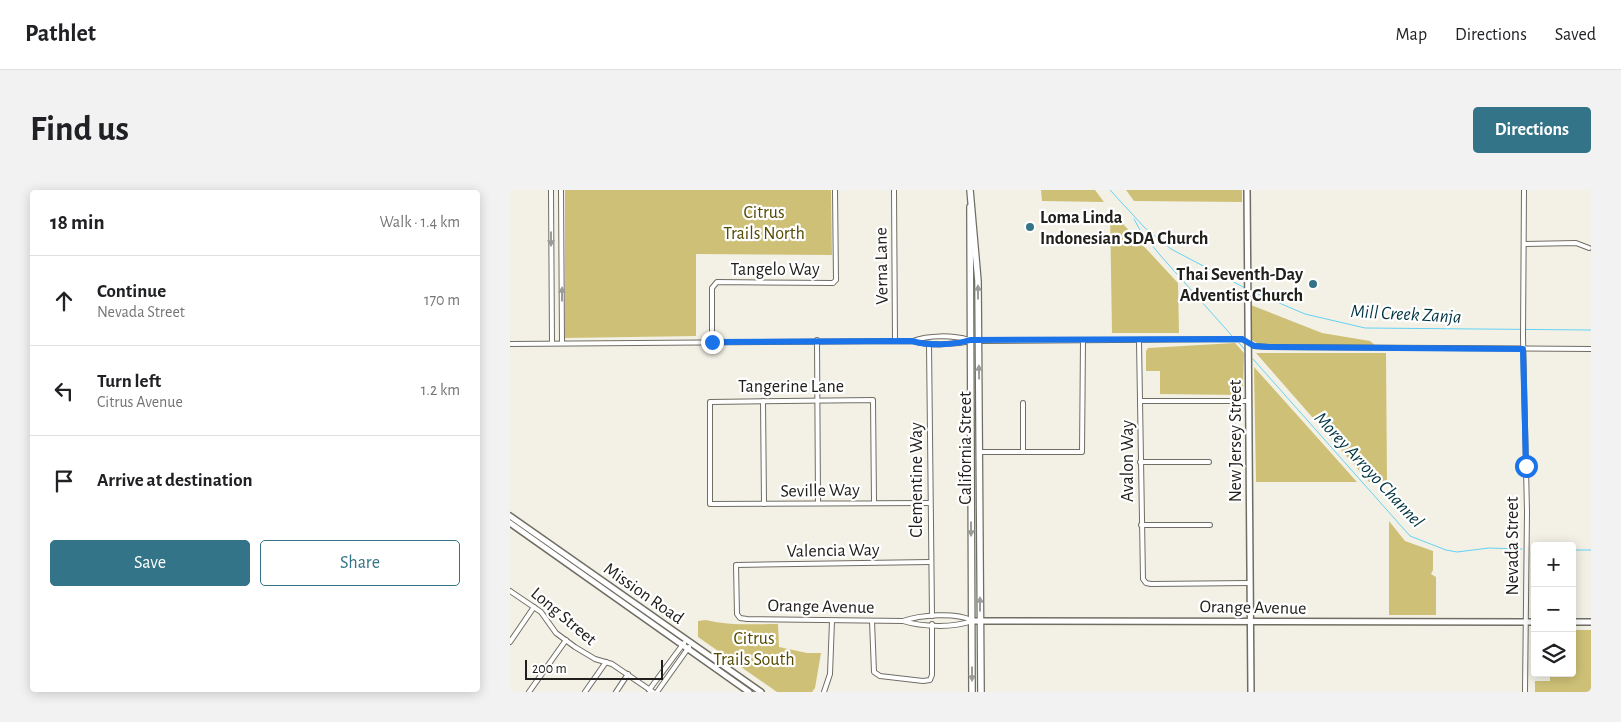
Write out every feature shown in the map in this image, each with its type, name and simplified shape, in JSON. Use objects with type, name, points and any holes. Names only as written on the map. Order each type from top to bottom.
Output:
[{"type":"main road","name":"California Street","points":[[970,190],[978,281],[981,692]]},
{"type":"main road","name":"California Street","points":[[971,205],[969,213],[972,692]]},
{"type":"street","points":[[551,190],[552,343]]},
{"type":"street","points":[[561,190],[562,343]]},
{"type":"street","name":"Tangelo Way","points":[[712,342],[712,288],[714,284],[833,283],[836,280],[835,190]]},
{"type":"street","name":"Verna Lane","points":[[894,190],[895,341]]},
{"type":"street","name":"New Jersey Street","points":[[1247,190],[1251,692]]},
{"type":"street","name":"Nevada Street","points":[[1524,190],[1523,349],[1527,503],[1525,692]]},
{"type":"street","points":[[551,209],[561,209]]},
{"type":"street","points":[[1525,244],[1576,243],[1589,248]]},
{"type":"street","points":[[912,341],[922,338],[962,338],[978,341],[1242,339],[1248,343],[1269,347],[1591,349]]},
{"type":"street","points":[[817,340],[818,503]]},
{"type":"street","points":[[510,344],[817,340],[912,341],[929,344],[962,343],[970,340]]},
{"type":"street","points":[[980,452],[1082,452],[1083,341]]},
{"type":"street","name":"Avalon Way","points":[[1140,341],[1141,525],[1144,582],[1152,584],[1250,583]]},
{"type":"street","name":"Clementine Way","points":[[929,344],[932,616]]},
{"type":"street","name":"Tangerine Lane","points":[[710,504],[710,402],[818,400],[873,400],[874,503]]},
{"type":"street","points":[[763,401],[764,504]]},
{"type":"street","points":[[1140,401],[1249,401]]},
{"type":"street","points":[[1023,403],[1023,452]]},
{"type":"street","points":[[1140,462],[1209,462]]},
{"type":"street","name":"Seville Way","points":[[710,504],[930,503]]},
{"type":"street","name":"Mission Road","points":[[510,516],[761,692]]},
{"type":"street","name":"Mission Road","points":[[510,523],[749,692]]},
{"type":"street","points":[[1141,525],[1210,525]]},
{"type":"street","name":"Valencia Way","points":[[740,618],[737,614],[736,565],[930,562]]},
{"type":"street","name":"Long Street","points":[[510,591],[547,617],[556,633],[590,657],[606,662],[628,674],[651,691]]},
{"type":"street","points":[[510,642],[534,607]]},
{"type":"street","name":"Orange Avenue","points":[[903,621],[916,616],[963,616],[972,621]]},
{"type":"street","name":"Orange Avenue","points":[[740,618],[903,621],[914,624],[963,624],[972,621],[1531,622]]},
{"type":"street","points":[[824,692],[830,674],[832,621]]},
{"type":"street","points":[[872,621],[874,672],[880,676],[930,680],[932,675],[932,624]]},
{"type":"street","points":[[1576,622],[1591,622]]},
{"type":"street","points":[[651,691],[686,639]]},
{"type":"street","points":[[529,692],[566,640]]},
{"type":"street","points":[[657,692],[692,642]]},
{"type":"street","points":[[585,692],[606,662]]},
{"type":"street","points":[[664,669],[670,673]]},
{"type":"street","points":[[616,692],[628,674]]},
{"type":"green space","name":"Citrus Trails North","points":[[565,190],[831,190],[832,255],[696,254],[696,336],[565,338]]},
{"type":"green space","points":[[1041,190],[1095,190],[1104,202],[1042,201]]},
{"type":"green space","points":[[1126,190],[1242,190],[1242,202],[1134,201]]},
{"type":"green space","points":[[1110,210],[1178,283],[1179,333],[1112,333]]},
{"type":"green space","points":[[1251,305],[1322,333],[1370,341],[1376,346],[1258,344],[1252,340],[1251,336]]},
{"type":"green space","points":[[1235,343],[1244,353],[1243,390],[1239,395],[1160,394],[1160,371],[1146,371],[1146,351],[1148,348]]},
{"type":"green space","points":[[1256,353],[1386,353],[1387,483],[1369,482]]},
{"type":"green space","points":[[1254,367],[1357,482],[1256,482]]},
{"type":"green space","points":[[1389,521],[1405,541],[1433,551],[1433,570],[1431,574],[1436,577],[1436,615],[1389,615]]},
{"type":"green space","name":"Citrus Trails South","points":[[706,620],[733,624],[778,624],[779,647],[807,653],[821,653],[815,688],[812,692],[777,692],[698,637],[698,621]]},
{"type":"green space","points":[[1576,630],[1591,630],[1591,692],[1535,692],[1535,681],[1550,681],[1550,677],[1576,677]]},
{"type":"waterway","name":"Mill Creek Zanja","points":[[1110,190],[1145,228],[1171,249],[1245,288]]},
{"type":"waterway","name":"Morey Arroyo Channel","points":[[1134,219],[1141,232],[1160,255],[1233,337]]},
{"type":"waterway","name":"Mill Creek Zanja","points":[[1251,291],[1305,314],[1365,328],[1591,330]]},
{"type":"waterway","name":"Morey Arroyo Channel","points":[[1239,343],[1246,351]]},
{"type":"waterway","name":"Morey Arroyo Channel","points":[[1253,359],[1410,536],[1446,550],[1457,552],[1489,548],[1522,549]]},
{"type":"waterway","name":"Morey Arroyo Channel","points":[[1576,550],[1591,550]]},
{"type":"place","name":"Loma Linda Indonesian SDA Church","points":[[1030,227]]},
{"type":"place","name":"Thai Seventh-Day Adventist Church","points":[[1313,284]]},
{"type":"route","points":[[712,342],[817,340],[912,341],[921,344],[962,343],[970,340],[1140,341],[1242,339],[1254,346],[1269,347],[1523,349],[1526,466]]}]
